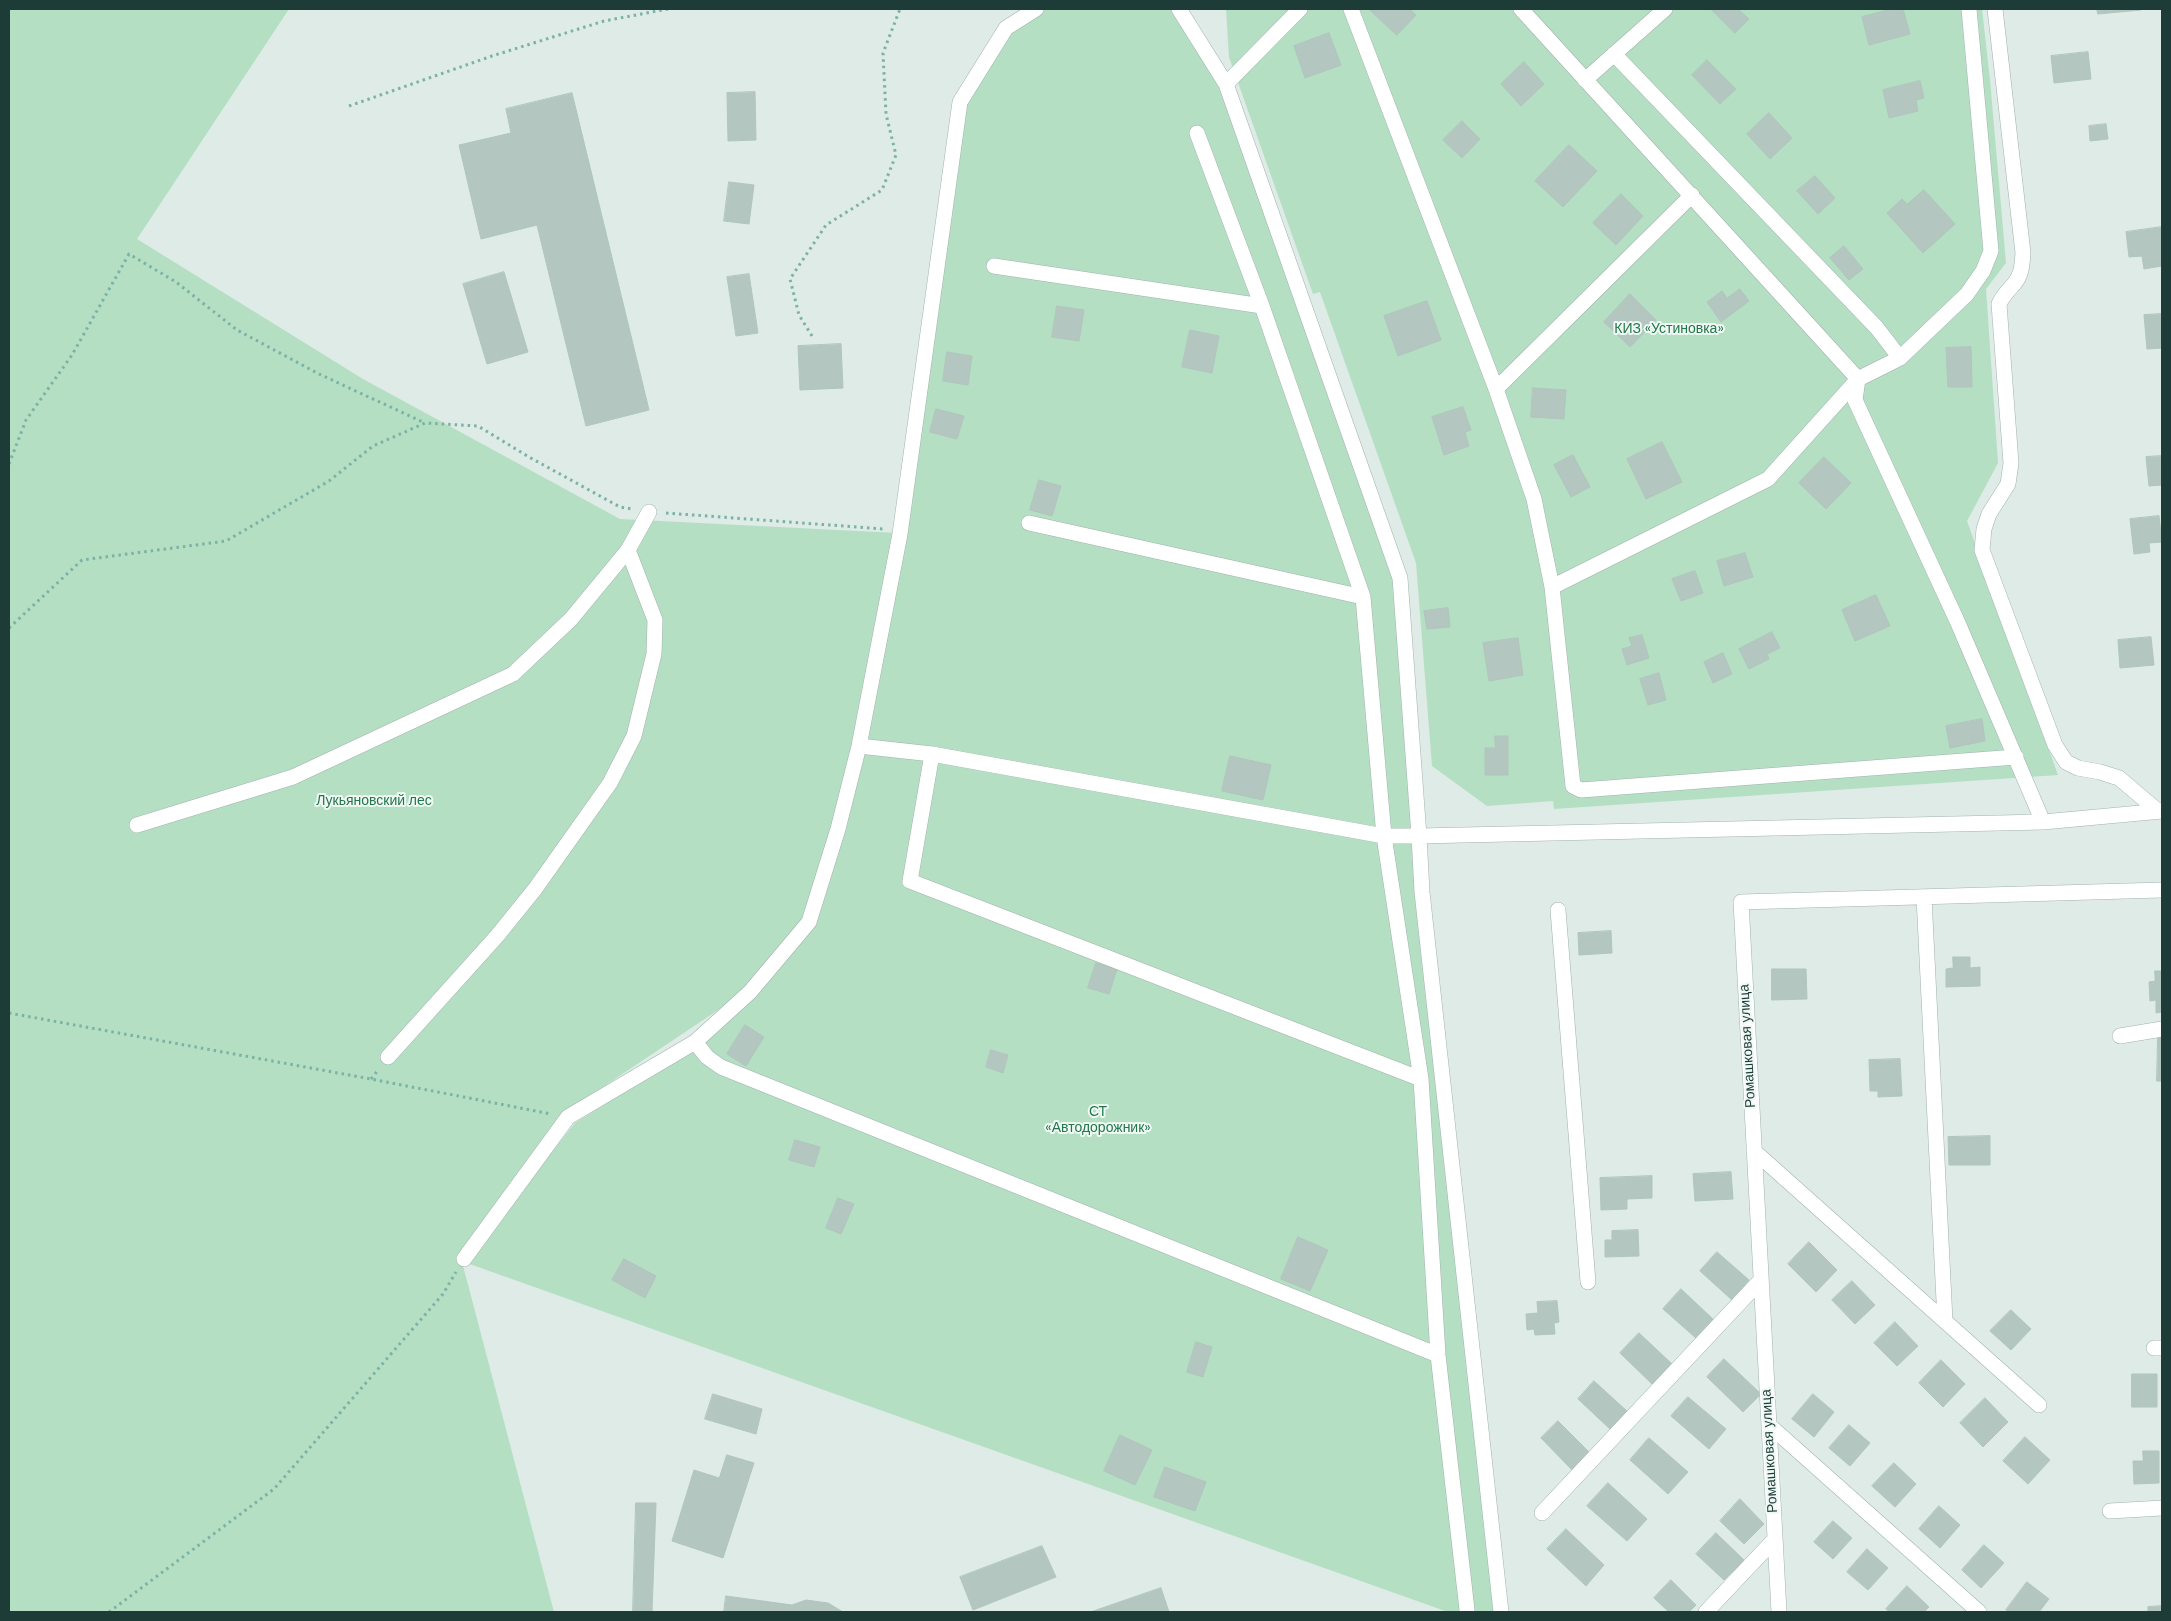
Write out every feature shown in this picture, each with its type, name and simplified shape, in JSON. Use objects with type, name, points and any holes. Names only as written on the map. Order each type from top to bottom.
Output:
[{"type":"street","points":[[464,1259],[568,1117],[695,1042],[750,992],[809,922],[838,829],[859,746],[900,530],[960,102],[1006,28],[1036,9]]},
{"type":"street","points":[[1179,9],[1226,84],[1400,578],[1422,892],[1501,1612]]},
{"type":"street","points":[[1226,84],[1300,9]]},
{"type":"street","points":[[1351,9],[1496,389],[1534,499],[1552,587],[1573,786],[1581,790],[2016,757]]},
{"type":"street","points":[[1520,9],[1692,195],[1858,379]]},
{"type":"street","points":[[1585,80],[1665,9]]},
{"type":"street","points":[[1552,587],[1768,479],[1858,379],[1900,358],[1967,294],[1983,271],[1991,252],[1969,9]]},
{"type":"street","points":[[1994,9],[2023,253],[2022,270],[1999,304],[2011,463],[2008,484],[1986,521],[1982,550],[2055,745],[2066,762],[2078,768],[2119,778],[2160,811]]},
{"type":"street","points":[[1614,54],[1877,328],[1900,358]]},
{"type":"street","points":[[1197,132],[1262,306],[1364,597],[1384,836],[1421,1079],[1438,1355],[1467,1610]]},
{"type":"street","points":[[1496,389],[1692,195]]},
{"type":"street","points":[[994,266],[1262,306]]},
{"type":"street","points":[[1858,379],[1855,400],[1954,614],[2043,822]]},
{"type":"street","points":[[136,825],[293,777],[513,674],[571,619],[628,550],[649,512]]},
{"type":"street","points":[[1029,524],[1364,597]]},
{"type":"street","points":[[388,1058],[497,936],[535,889],[610,783],[634,736],[654,654],[654,620],[628,550]]},
{"type":"street","points":[[859,746],[932,754],[1384,836],[2043,822],[2160,811]]},
{"type":"street","points":[[932,754],[910,881],[1421,1079]]},
{"type":"street","name":"Ромашковая улица","points":[[1779,1612],[1740,902],[2162,890]]},
{"type":"street","points":[[1924,897],[1945,1321]]},
{"type":"street","points":[[1558,910],[1588,1282]]},
{"type":"street","points":[[2120,1036],[2162,1029]]},
{"type":"street","points":[[695,1042],[707,1057],[721,1067],[1438,1355]]},
{"type":"street","points":[[1754,1152],[2039,1405]]},
{"type":"street","points":[[1542,1513],[1761,1280]]},
{"type":"street","points":[[1769,1425],[1979,1612]]},
{"type":"street","points":[[2110,1511],[2162,1508]]},
{"type":"street","points":[[1706,1612],[1775,1540]]},
{"type":"path","points":[[348,106],[492,56],[604,21],[668,9]]},
{"type":"path","points":[[812,336],[799,316],[790,279],[826,225],[882,190],[896,155],[886,114],[883,53],[900,9]]},
{"type":"path","points":[[9,464],[26,420],[72,355],[129,254],[176,282],[237,330],[319,374],[425,423],[478,426],[529,457],[620,507],[649,512],[900,530]]},
{"type":"path","points":[[9,628],[82,560],[226,541],[329,481],[372,446],[425,423]]},
{"type":"path","points":[[9,1013],[371,1078],[568,1117]]},
{"type":"path","points":[[109,1612],[274,1489],[443,1294],[464,1259]]},
{"type":"green space","name":"Лукьяновский лес","points":[[9,9],[289,9],[137,239],[363,379],[620,519],[897,533],[847,777],[805,921],[748,990],[564,1113],[461,1258],[554,1612],[9,1612]]},
{"type":"green space","name":"СТ «Автодорожник»","points":[[1036,9],[1179,9],[1220,73],[1400,578],[1419,836],[1501,1612],[1448,1612],[464,1262],[575,1123],[699,1046],[812,924],[862,745],[960,102],[1006,28]]},
{"type":"green space","name":"КИЗ «Устиновка»","points":[[1226,9],[1982,9],[2006,263],[1986,289],[1998,463],[1967,521],[2058,775],[1554,809],[1553,801],[1487,806],[1432,766],[1416,563],[1320,292],[1313,294],[1229,57]]},
{"type":"building","points":[[1369,9],[1410,9],[1416,15],[1397,35]]},
{"type":"building","points":[[1711,9],[1738,9],[1749,19],[1735,33]]},
{"type":"building","points":[[1892,9],[1903,9],[1910,34],[1869,45],[1862,17]]},
{"type":"building","points":[[2097,9],[2141,9],[2141,10],[2098,14]]},
{"type":"building","points":[[1329,33],[1341,65],[1305,78],[1294,46]]},
{"type":"building","points":[[2088,52],[2091,79],[2054,83],[2051,56]]},
{"type":"building","points":[[1707,60],[1736,89],[1720,104],[1692,75]]},
{"type":"building","points":[[1524,62],[1544,84],[1521,106],[1501,84]]},
{"type":"building","points":[[1920,81],[1924,98],[1916,100],[1918,111],[1889,118],[1883,90]]},
{"type":"building","points":[[755,92],[756,140],[728,141],[727,93]]},
{"type":"building","points":[[572,93],[649,410],[586,426],[537,225],[481,239],[459,145],[511,133],[506,109]]},
{"type":"building","points":[[1769,113],[1792,138],[1770,159],[1747,134]]},
{"type":"building","points":[[1462,121],[1480,139],[1462,158],[1443,140]]},
{"type":"building","points":[[2106,124],[2108,139],[2090,141],[2089,126]]},
{"type":"building","points":[[1569,145],[1597,171],[1563,207],[1535,181]]},
{"type":"building","points":[[1815,176],[1835,198],[1818,214],[1797,191]]},
{"type":"building","points":[[729,182],[754,185],[749,224],[724,221]]},
{"type":"building","points":[[1924,190],[1955,224],[1923,253],[1887,213],[1902,199],[1907,204]]},
{"type":"building","points":[[1621,194],[1643,216],[1616,245],[1593,223]]},
{"type":"building","points":[[2162,227],[2162,266],[2144,269],[2142,256],[2129,257],[2126,232]]},
{"type":"building","points":[[1844,246],[1863,269],[1849,280],[1830,258]]},
{"type":"building","points":[[504,272],[528,352],[487,364],[463,284]]},
{"type":"building","points":[[749,274],[758,333],[736,336],[727,277]]},
{"type":"building","points":[[1740,289],[1749,301],[1721,322],[1707,302],[1722,291],[1727,298]]},
{"type":"building","points":[[1630,294],[1656,320],[1630,347],[1604,322]]},
{"type":"building","points":[[1427,301],[1441,340],[1398,356],[1384,316]]},
{"type":"building","points":[[1057,306],[1084,310],[1079,341],[1052,337]]},
{"type":"building","points":[[2162,314],[2162,348],[2147,349],[2144,315]]},
{"type":"building","points":[[1190,330],[1219,336],[1212,373],[1182,367]]},
{"type":"building","points":[[841,344],[843,388],[800,390],[798,346]]},
{"type":"building","points":[[1971,347],[1972,387],[1948,387],[1946,348]]},
{"type":"building","points":[[947,352],[972,356],[968,385],[943,381]]},
{"type":"building","points":[[1533,388],[1566,390],[1564,419],[1531,417]]},
{"type":"building","points":[[1463,407],[1471,430],[1465,432],[1469,446],[1444,455],[1432,417]]},
{"type":"building","points":[[936,409],[964,416],[957,439],[930,432]]},
{"type":"building","points":[[1662,442],[1682,482],[1646,499],[1627,459]]},
{"type":"building","points":[[1573,455],[1590,487],[1571,497],[1554,465]]},
{"type":"building","points":[[2162,456],[2162,485],[2149,486],[2146,457]]},
{"type":"building","points":[[1824,457],[1851,483],[1826,509],[1799,483]]},
{"type":"building","points":[[1039,480],[1061,486],[1052,516],[1030,510]]},
{"type":"building","points":[[2159,516],[2162,542],[2149,543],[2150,552],[2134,554],[2130,519]]},
{"type":"building","points":[[1745,553],[1753,577],[1724,586],[1717,561]]},
{"type":"building","points":[[1695,571],[1703,593],[1681,601],[1672,579]]},
{"type":"building","points":[[1876,595],[1890,626],[1855,641],[1842,610]]},
{"type":"building","points":[[1448,608],[1450,627],[1427,629],[1424,611]]},
{"type":"building","points":[[1772,632],[1780,648],[1767,654],[1769,659],[1749,669],[1739,649]]},
{"type":"building","points":[[1642,635],[1649,658],[1627,665],[1622,649],[1632,646],[1629,638]]},
{"type":"building","points":[[2151,637],[2154,665],[2120,668],[2118,640]]},
{"type":"building","points":[[1518,638],[1523,675],[1489,681],[1483,643]]},
{"type":"building","points":[[1723,653],[1732,674],[1713,683],[1704,662]]},
{"type":"building","points":[[1659,673],[1666,700],[1648,705],[1640,679]]},
{"type":"building","points":[[1982,719],[1985,741],[1950,748],[1946,726]]},
{"type":"building","points":[[1495,736],[1508,736],[1508,775],[1485,775],[1485,748],[1495,748]]},
{"type":"building","points":[[1230,756],[1271,765],[1263,800],[1222,791]]},
{"type":"building","points":[[1611,931],[1612,953],[1579,955],[1578,933]]},
{"type":"building","points":[[1953,957],[1970,957],[1970,968],[1980,967],[1980,986],[1946,987],[1946,969],[1953,968]]},
{"type":"building","points":[[1096,963],[1117,969],[1109,994],[1088,988]]},
{"type":"building","points":[[1772,969],[1806,969],[1807,999],[1772,1000]]},
{"type":"building","points":[[2155,971],[2162,971],[2162,1012],[2156,1013],[2156,1000],[2150,1001],[2149,982],[2155,981]]},
{"type":"building","points":[[745,1025],[764,1037],[746,1066],[727,1054]]},
{"type":"building","points":[[2158,1037],[2162,1037],[2162,1081],[2157,1081]]},
{"type":"building","points":[[991,1050],[1008,1055],[1003,1073],[986,1067]]},
{"type":"building","points":[[1900,1059],[1902,1096],[1878,1097],[1878,1091],[1870,1091],[1869,1060]]},
{"type":"building","points":[[1990,1136],[1990,1165],[1949,1165],[1948,1137]]},
{"type":"building","points":[[795,1140],[820,1147],[814,1167],[789,1160]]},
{"type":"building","points":[[1731,1172],[1733,1199],[1695,1201],[1693,1174]]},
{"type":"building","points":[[1652,1176],[1652,1198],[1627,1199],[1627,1209],[1601,1210],[1600,1178]]},
{"type":"building","points":[[838,1198],[854,1204],[841,1234],[826,1228]]},
{"type":"building","points":[[1638,1230],[1639,1256],[1605,1257],[1605,1240],[1612,1240],[1612,1231]]},
{"type":"building","points":[[1298,1237],[1328,1250],[1310,1291],[1281,1279]]},
{"type":"building","points":[[1809,1242],[1837,1270],[1816,1292],[1788,1264]]},
{"type":"building","points":[[1717,1252],[1749,1280],[1732,1300],[1700,1271]]},
{"type":"building","points":[[624,1259],[656,1276],[645,1298],[612,1280]]},
{"type":"building","points":[[1852,1281],[1875,1305],[1855,1324],[1832,1300]]},
{"type":"building","points":[[1681,1289],[1714,1320],[1697,1339],[1663,1309]]},
{"type":"building","points":[[1557,1301],[1559,1322],[1554,1323],[1555,1334],[1535,1335],[1534,1329],[1527,1330],[1526,1314],[1538,1313],[1537,1302]]},
{"type":"building","points":[[2011,1310],[2031,1329],[2011,1350],[1990,1331]]},
{"type":"building","points":[[1895,1322],[1918,1346],[1897,1366],[1874,1343]]},
{"type":"building","points":[[1639,1333],[1672,1364],[1652,1384],[1620,1353]]},
{"type":"building","points":[[1196,1342],[1212,1347],[1203,1377],[1187,1372]]},
{"type":"building","points":[[1724,1359],[1761,1394],[1743,1412],[1707,1377]]},
{"type":"building","points":[[1941,1360],[1965,1384],[1943,1407],[1919,1383]]},
{"type":"building","points":[[2132,1374],[2157,1374],[2157,1407],[2132,1407]]},
{"type":"building","points":[[1594,1381],[1628,1412],[1611,1430],[1578,1399]]},
{"type":"building","points":[[713,1394],[762,1409],[756,1434],[705,1419]]},
{"type":"building","points":[[1813,1394],[1834,1412],[1814,1437],[1792,1419]]},
{"type":"building","points":[[1688,1397],[1726,1429],[1709,1449],[1671,1416]]},
{"type":"building","points":[[1985,1398],[2008,1422],[1983,1447],[1960,1423]]},
{"type":"building","points":[[1558,1421],[1592,1455],[1574,1472],[1541,1438]]},
{"type":"building","points":[[1849,1425],[1870,1443],[1850,1466],[1829,1448]]},
{"type":"building","points":[[1120,1435],[1152,1450],[1135,1485],[1104,1471]]},
{"type":"building","points":[[2025,1437],[2050,1460],[2028,1484],[2003,1461]]},
{"type":"building","points":[[1649,1438],[1688,1472],[1668,1494],[1630,1460]]},
{"type":"building","points":[[2143,1451],[2159,1451],[2159,1483],[2134,1484],[2133,1461],[2143,1461]]},
{"type":"building","points":[[727,1455],[754,1463],[723,1558],[672,1541],[694,1470],[719,1478]]},
{"type":"building","points":[[1894,1463],[1916,1484],[1895,1507],[1872,1486]]},
{"type":"building","points":[[1165,1467],[1206,1482],[1195,1511],[1154,1497]]},
{"type":"building","points":[[1608,1483],[1647,1519],[1627,1541],[1587,1506]]},
{"type":"building","points":[[1740,1499],[1764,1524],[1744,1544],[1720,1521]]},
{"type":"building","points":[[636,1503],[656,1503],[652,1612],[633,1612]]},
{"type":"building","points":[[1939,1506],[1960,1525],[1940,1548],[1919,1529]]},
{"type":"building","points":[[1833,1521],[1852,1538],[1833,1559],[1814,1542]]},
{"type":"building","points":[[1566,1529],[1604,1565],[1586,1586],[1547,1549]]},
{"type":"building","points":[[1716,1533],[1744,1560],[1724,1580],[1696,1554]]},
{"type":"building","points":[[1984,1545],[2004,1563],[1981,1588],[1962,1570]]},
{"type":"building","points":[[1042,1546],[1056,1577],[973,1610],[960,1577]]},
{"type":"building","points":[[1867,1549],[1888,1568],[1868,1590],[1847,1572]]},
{"type":"building","points":[[1671,1580],[1696,1605],[1689,1612],[1669,1612],[1654,1598]]},
{"type":"building","points":[[2027,1582],[2049,1599],[2039,1612],[2009,1612],[2006,1610]]},
{"type":"building","points":[[1907,1586],[1929,1607],[1924,1612],[1890,1612],[1886,1609]]},
{"type":"building","points":[[1161,1588],[1169,1612],[1091,1612]]},
{"type":"building","points":[[726,1596],[792,1605],[806,1600],[828,1603],[843,1612],[724,1612]]},
{"type":"building","points":[[2162,1606],[2162,1612],[2148,1612],[2148,1607]]}]
